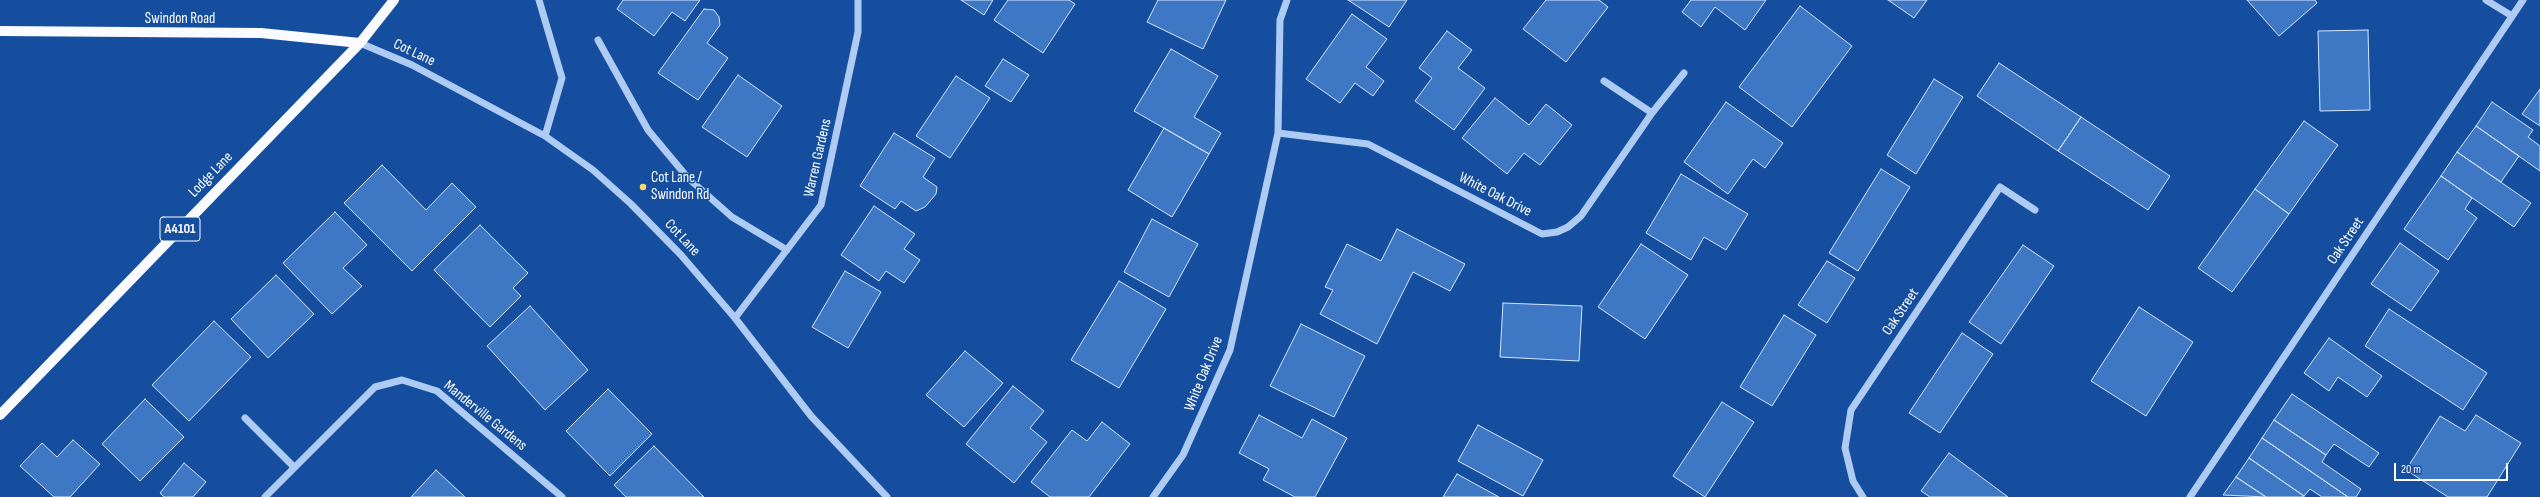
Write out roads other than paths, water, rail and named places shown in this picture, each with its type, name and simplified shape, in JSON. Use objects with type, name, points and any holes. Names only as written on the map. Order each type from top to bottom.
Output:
[{"type":"main road","name":"A4101","points":[[360,43],[394,0]]},
{"type":"main road","name":"Swindon Road","points":[[0,31],[261,33],[360,43]]},
{"type":"main road","name":"Lodge Lane","points":[[0,415],[360,43]]},
{"type":"street","points":[[539,0],[562,78],[545,136]]},
{"type":"street","name":"Warren Gardens","points":[[735,318],[821,205],[858,32],[858,0]]},
{"type":"street","name":"White Oak Drive","points":[[1153,497],[1183,455],[1230,350],[1278,133],[1280,20],[1287,0]]},
{"type":"street","points":[[2486,0],[2512,16]]},
{"type":"street","name":"Oak Street","points":[[2190,497],[2523,0]]},
{"type":"street","points":[[598,40],[648,130],[688,178],[732,217],[787,250]]},
{"type":"street","name":"Cot Lane","points":[[360,43],[412,65],[545,136],[593,170],[630,204],[681,255],[735,318],[811,416],[886,497]]},
{"type":"street","name":"White Oak Drive","points":[[1278,133],[1368,144],[1542,234],[1557,232],[1568,227],[1581,216],[1652,114],[1684,73]]},
{"type":"street","points":[[1604,81],[1652,114]]},
{"type":"street","name":"Oak Street","points":[[1863,497],[1853,481],[1845,448],[1852,410],[2000,187],[2035,210]]},
{"type":"street","name":"Manderville Gardens","points":[[265,497],[375,387],[402,380],[437,392],[562,497]]},
{"type":"street","points":[[245,418],[294,467]]},
{"type":"place","name":"Cot Lane / Swindon Rd","points":[[643,187]]}]
